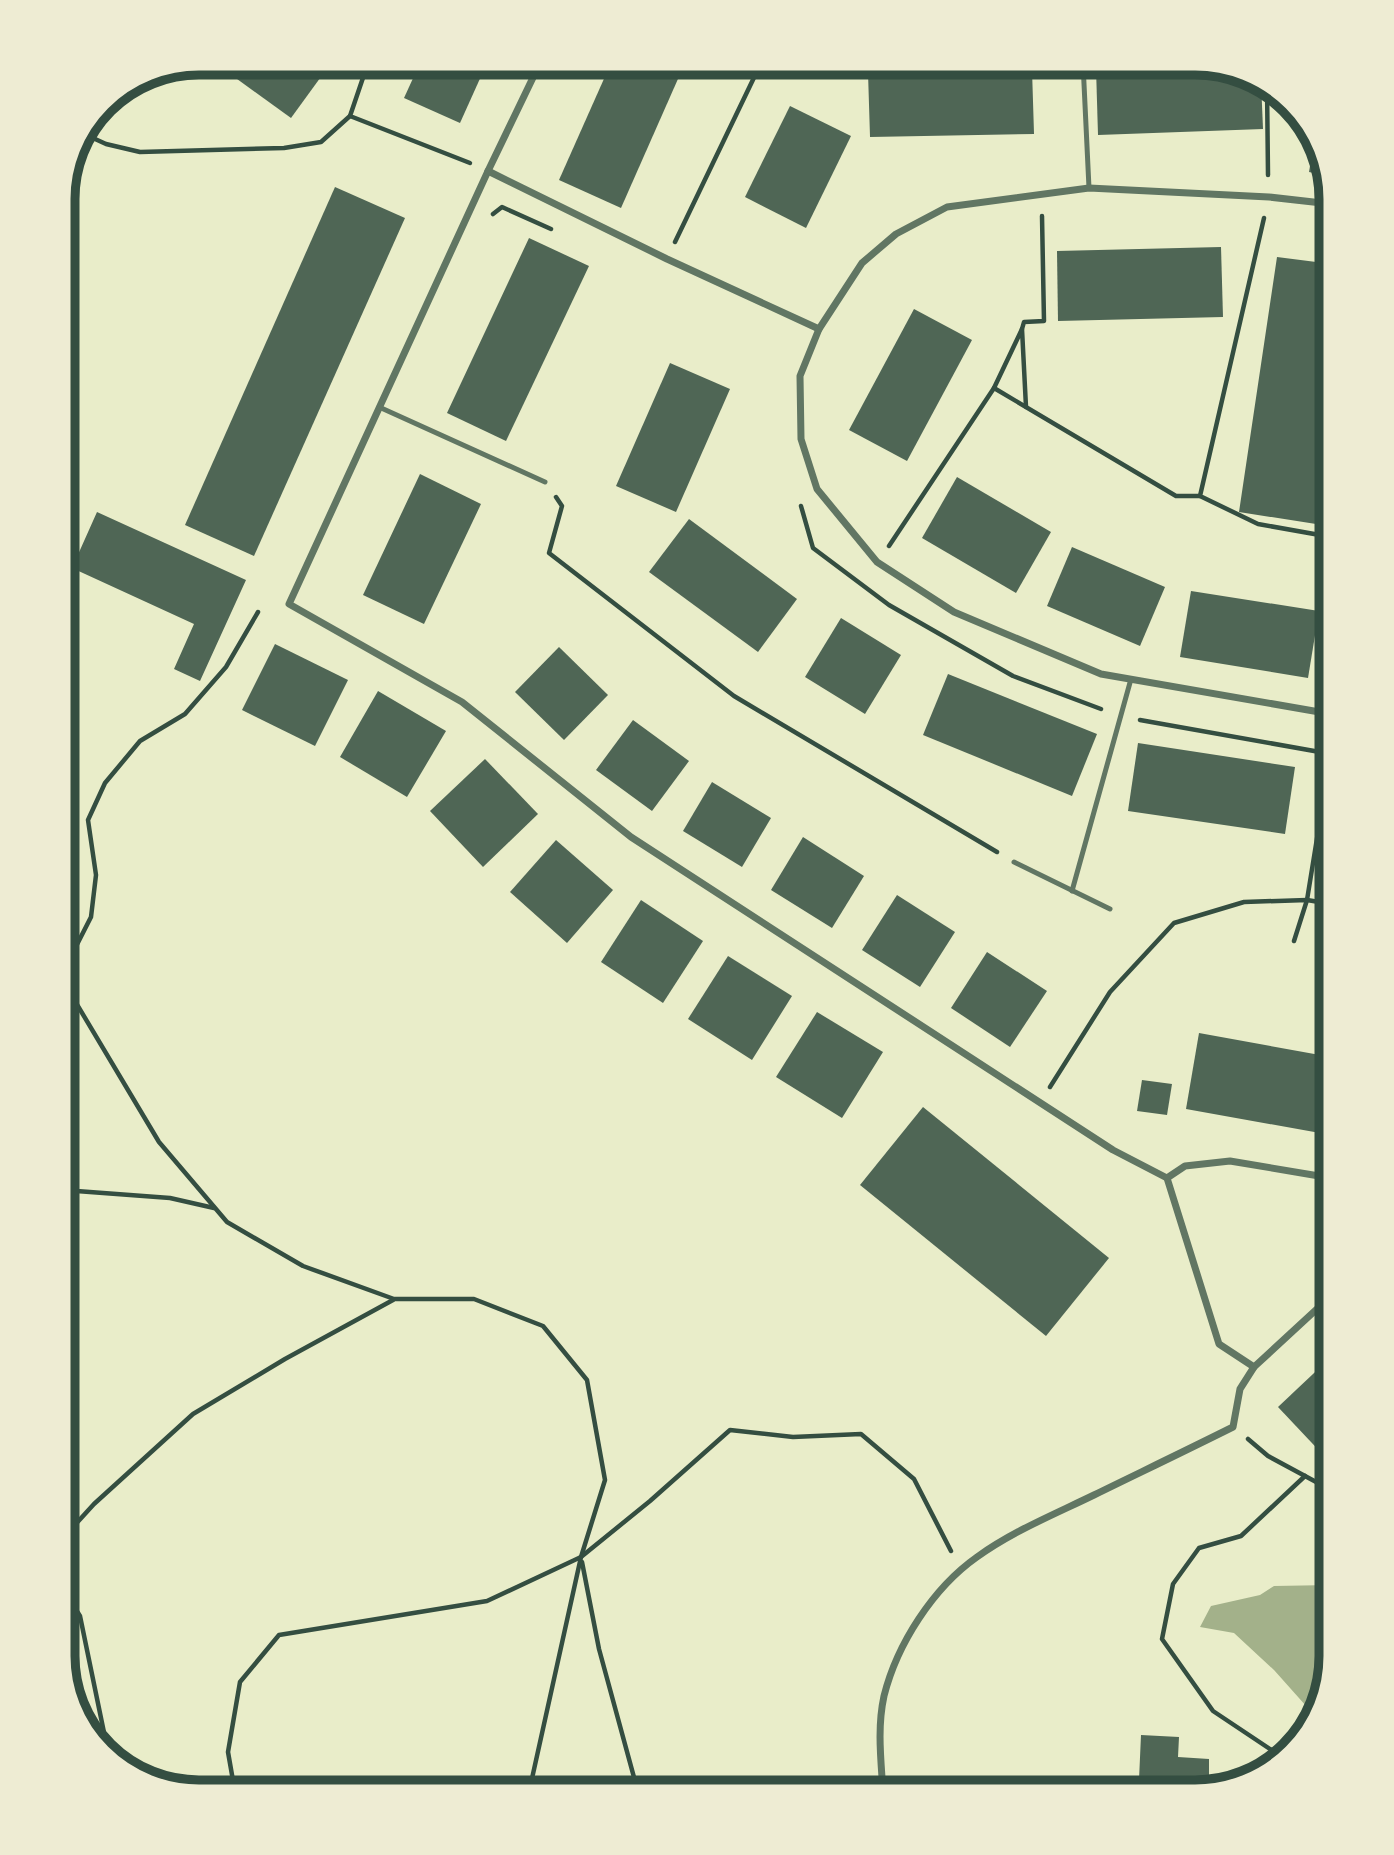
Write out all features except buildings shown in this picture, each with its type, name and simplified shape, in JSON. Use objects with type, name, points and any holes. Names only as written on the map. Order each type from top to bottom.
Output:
[{"type":"street","points":[[534,76],[289,604],[462,702],[631,837],[1113,1150],[1167,1178],[1219,1344],[1254,1367]]},
{"type":"street","points":[[488,171],[667,259],[819,329]]},
{"type":"street","points":[[1319,203],[1269,197],[1089,188],[947,207],[896,234],[862,263],[819,329],[800,376],[801,439],[817,489],[877,562],[954,612],[1101,674],[1319,712]]},
{"type":"street","points":[[1167,1178],[1185,1166],[1230,1161],[1319,1176]]},
{"type":"street","points":[[882,1780],[880,1733],[884,1697],[897,1658],[915,1621],[961,1571],[975,1558],[1017,1532],[1233,1427],[1240,1389],[1254,1367],[1319,1307]]},
{"type":"lane","points":[[1084,76],[1089,188]]},
{"type":"lane","points":[[379,407],[545,482]]},
{"type":"lane","points":[[1072,891],[1131,679]]},
{"type":"lane","points":[[1014,862],[1110,909]]},
{"type":"path","points":[[92,137],[106,144],[140,152],[284,148],[321,142],[350,116],[364,76]]},
{"type":"path","points":[[667,259],[755,76]]},
{"type":"path","points":[[1200,496],[1269,197],[1266,98]]},
{"type":"path","points":[[350,116],[488,171]]},
{"type":"path","points":[[1026,407],[1024,322],[1044,321],[1042,194]]},
{"type":"path","points":[[485,218],[502,207],[562,234]]},
{"type":"path","points":[[877,562],[903,527],[993,388],[1023,329]]},
{"type":"path","points":[[993,388],[1175,496],[1200,496],[1258,524],[1319,535]]},
{"type":"path","points":[[545,482],[562,506],[549,553],[734,696],[1014,862]]},
{"type":"path","points":[[798,495],[813,548],[889,605],[1013,676],[1121,717],[1319,751]]},
{"type":"path","points":[[75,947],[91,917],[96,875],[88,820],[105,783],[141,741],[185,714],[226,667],[258,612]]},
{"type":"path","points":[[1294,941],[1307,900],[1319,826]]},
{"type":"path","points":[[1042,1104],[1049,1088],[1110,992],[1174,923],[1244,902],[1307,900],[1319,902]]},
{"type":"path","points":[[75,1002],[159,1142],[227,1222],[303,1266],[394,1299],[474,1299],[543,1326],[587,1380],[605,1480],[581,1558],[532,1780]]},
{"type":"path","points":[[1038,1081],[1049,1088]]},
{"type":"path","points":[[75,1191],[170,1198],[215,1208]]},
{"type":"path","points":[[75,1525],[94,1504],[193,1414],[394,1299]]},
{"type":"path","points":[[1233,1427],[1268,1456],[1319,1483]]},
{"type":"path","points":[[233,1780],[228,1752],[240,1682],[279,1635],[487,1601],[581,1558],[730,1430],[793,1437],[861,1434],[914,1479],[961,1571]]},
{"type":"path","points":[[1274,1751],[1213,1711],[1163,1639],[1173,1584],[1199,1548],[1241,1536],[1306,1476]]},
{"type":"path","points":[[581,1558],[598,1649],[635,1780]]},
{"type":"path","points":[[75,1608],[80,1616],[105,1735]]},
{"type":"shaded area","points":[[1319,1585],[1318,1672],[1307,1707],[1274,1670],[1234,1633],[1200,1627],[1211,1606],[1260,1595],[1274,1586]]}]
